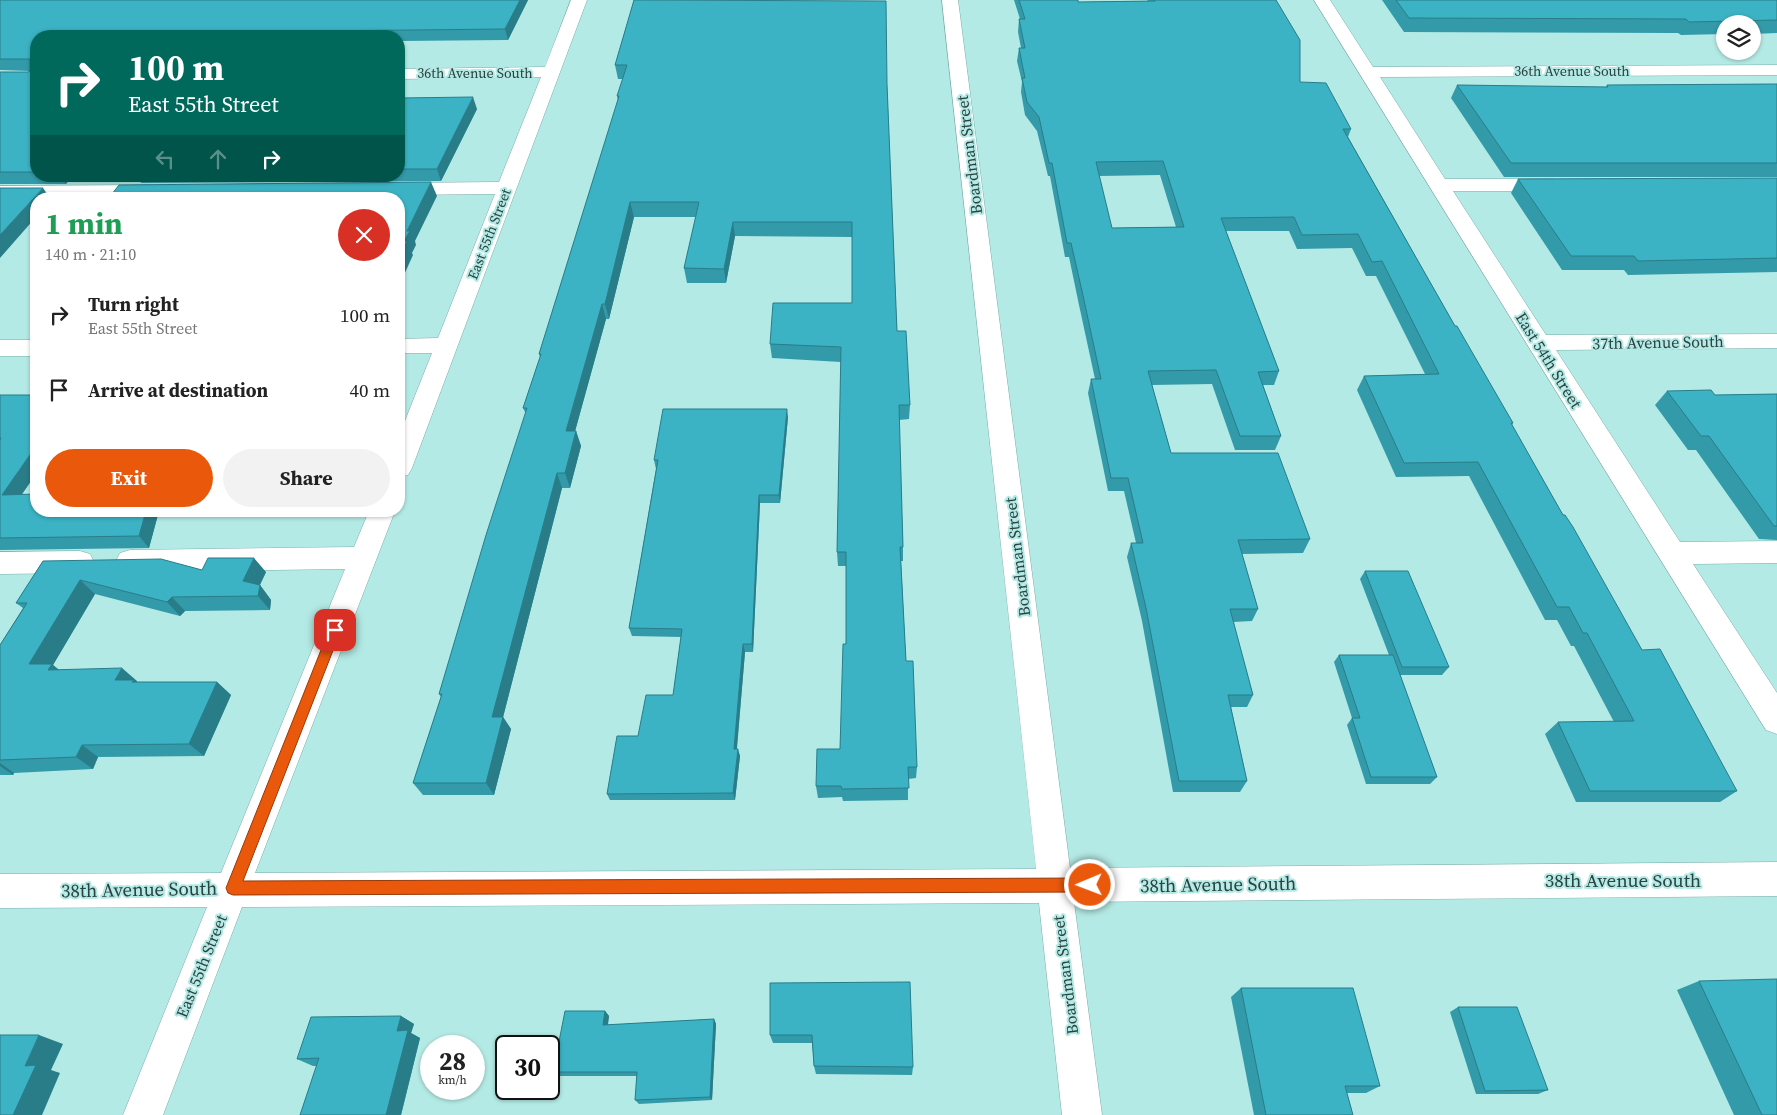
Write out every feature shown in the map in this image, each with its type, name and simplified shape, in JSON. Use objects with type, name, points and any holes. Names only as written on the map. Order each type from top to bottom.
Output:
[{"type":"street","name":"East 55th Street","points":[[405,452],[579,0]]},
{"type":"street","name":"Boardman Street","points":[[950,0],[1082,1115]]},
{"type":"street","name":"East 54th Street","points":[[1322,0],[1777,720]]},
{"type":"street","name":"36th Avenue South","points":[[1368,72],[1777,70]]},
{"type":"street","name":"36th Avenue South","points":[[405,74],[551,72]]},
{"type":"street","points":[[1438,185],[1567,185]]},
{"type":"street","points":[[378,189],[506,188]]},
{"type":"street","points":[[0,192],[169,191]]},
{"type":"street","name":"37th Avenue South","points":[[1538,343],[1777,341]]},
{"type":"street","points":[[405,346],[446,345]]},
{"type":"street","points":[[0,348],[30,348]]},
{"type":"street","name":"East 55th Street","points":[[143,1115],[205,952],[233,888],[380,517]]},
{"type":"street","points":[[1671,553],[1777,552]]},
{"type":"street","points":[[0,563],[364,558]]},
{"type":"street","name":"38th Avenue South","points":[[0,891],[233,888],[1055,886],[1777,879]]},
{"type":"building","points":[[0,0],[520,0],[505,29],[30,30],[30,59],[0,59]]},
{"type":"building","points":[[634,0],[886,1],[887,84],[897,331],[906,331],[910,405],[899,405],[903,547],[900,547],[906,661],[913,661],[917,767],[908,767],[909,788],[842,789],[841,786],[816,786],[817,749],[840,749],[843,644],[846,644],[846,552],[837,552],[841,347],[770,344],[773,303],[852,303],[852,222],[733,222],[724,269],[684,268],[699,202],[630,202],[605,304],[602,304],[566,431],[576,431],[565,473],[557,473],[492,717],[503,717],[486,783],[413,783],[442,694],[439,694],[486,535],[527,408],[523,408],[541,354],[539,354],[619,96],[617,96],[627,65],[615,65]]},
{"type":"building","points":[[1019,0],[1078,0],[1078,2],[1276,0],[1300,40],[1300,82],[1326,83],[1351,129],[1343,129],[1455,326],[1457,326],[1513,423],[1511,423],[1563,515],[1565,515],[1573,527],[1642,650],[1660,649],[1737,791],[1590,791],[1558,722],[1634,721],[1587,633],[1583,633],[1569,607],[1557,607],[1478,462],[1404,463],[1364,376],[1439,374],[1382,261],[1372,262],[1358,234],[1302,235],[1294,217],[1221,218],[1279,371],[1258,372],[1281,436],[1240,436],[1216,370],[1148,371],[1171,453],[1278,453],[1310,539],[1238,540],[1258,609],[1230,609],[1253,695],[1228,695],[1247,781],[1179,781],[1146,608],[1131,543],[1143,543],[1128,478],[1111,478],[1091,379],[1101,379],[1082,291],[1071,243],[1067,243],[1052,163],[1049,163],[1039,117],[1027,102],[1022,78],[1025,78],[1019,48],[1025,48],[1019,19],[1025,19]],"holes":[[[1163,161],[1184,227],[1112,228],[1096,162]]]},
{"type":"building","points":[[1396,0],[1777,0],[1777,20],[1761,20],[1761,15],[1716,15],[1716,21],[1689,22],[1686,19],[1409,18]]},
{"type":"building","points":[[30,71],[30,172],[0,172],[0,72]]},
{"type":"building","points":[[1777,84],[1777,163],[1511,163],[1457,85],[1608,87],[1607,85]]},
{"type":"building","points":[[473,97],[437,169],[405,169],[405,98]]},
{"type":"building","points":[[1777,178],[1777,258],[1638,261],[1634,256],[1571,256],[1518,179]]},
{"type":"building","points":[[431,182],[407,231],[410,231],[405,239],[405,192],[114,192],[119,185]]},
{"type":"building","points":[[0,188],[43,188],[39,192],[30,192],[30,202],[0,235]]},
{"type":"building","points":[[1711,390],[1715,395],[1777,394],[1777,526],[1774,526],[1709,436],[1701,436],[1667,391]]},
{"type":"building","points":[[0,395],[30,395],[30,455],[2,495],[30,494],[30,517],[144,517],[139,536],[0,538]]},
{"type":"building","points":[[663,409],[787,409],[779,495],[759,495],[752,644],[743,644],[734,749],[738,749],[733,793],[607,794],[617,736],[638,736],[646,695],[673,695],[682,629],[629,628],[658,460],[654,460]]},
{"type":"building","points":[[208,558],[254,558],[243,581],[260,585],[258,596],[172,597],[167,602],[80,580],[29,664],[52,664],[48,670],[122,668],[115,680],[134,680],[132,682],[217,682],[189,744],[82,745],[76,757],[0,760],[0,645],[27,603],[16,603],[43,561],[161,559],[202,570]]},
{"type":"building","points":[[1365,571],[1408,571],[1449,667],[1402,667]]},
{"type":"building","points":[[1339,655],[1393,655],[1437,777],[1371,777],[1352,718],[1360,718]]},
{"type":"building","points":[[1777,979],[1777,1115],[1762,1115],[1699,981]]},
{"type":"building","points":[[910,982],[913,1067],[814,1066],[812,1035],[770,1035],[770,983]]},
{"type":"building","points":[[1241,988],[1353,988],[1380,1086],[1345,1086],[1353,1115],[1266,1115]]},
{"type":"building","points":[[1458,1007],[1517,1007],[1548,1090],[1485,1091]]},
{"type":"building","points":[[565,1011],[605,1011],[603,1025],[714,1019],[710,1097],[635,1100],[637,1072],[560,1072],[560,1036]]},
{"type":"building","points":[[401,1016],[397,1031],[408,1030],[386,1115],[300,1115],[319,1058],[297,1059],[311,1017]]},
{"type":"building","points":[[0,1035],[39,1035],[25,1066],[36,1065],[13,1115],[0,1115]]},
{"type":"route","points":[[335,630],[233,888],[1090,885]]}]
